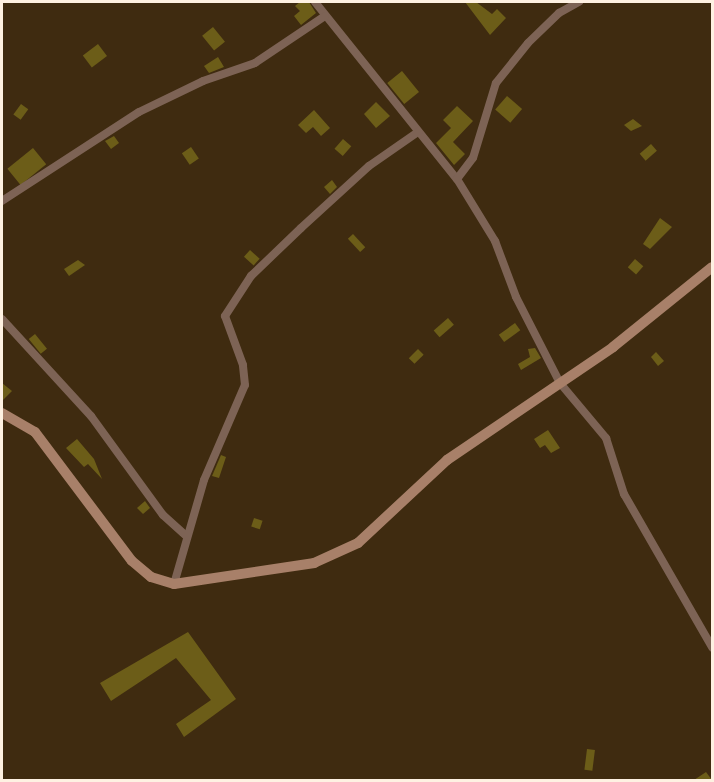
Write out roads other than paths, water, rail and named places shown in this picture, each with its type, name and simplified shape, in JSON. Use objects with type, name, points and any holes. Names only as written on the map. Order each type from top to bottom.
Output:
[{"type":"main road","points":[[2,413],[35,432],[132,561],[151,577],[174,584],[314,563],[339,554],[358,543],[447,460],[560,383],[712,267]]},
{"type":"street","points":[[315,2],[457,179],[495,242],[516,297],[560,383],[606,438],[624,494],[712,647]]},
{"type":"street","points":[[457,179],[473,158],[496,83],[528,43],[579,2]]},
{"type":"street","points":[[2,201],[139,112],[203,81],[255,63],[326,16]]},
{"type":"street","points":[[174,584],[204,480],[245,385],[243,365],[225,316],[251,276],[301,228],[369,166],[418,132]]},
{"type":"street","points":[[2,319],[91,416],[163,515],[186,536]]}]
